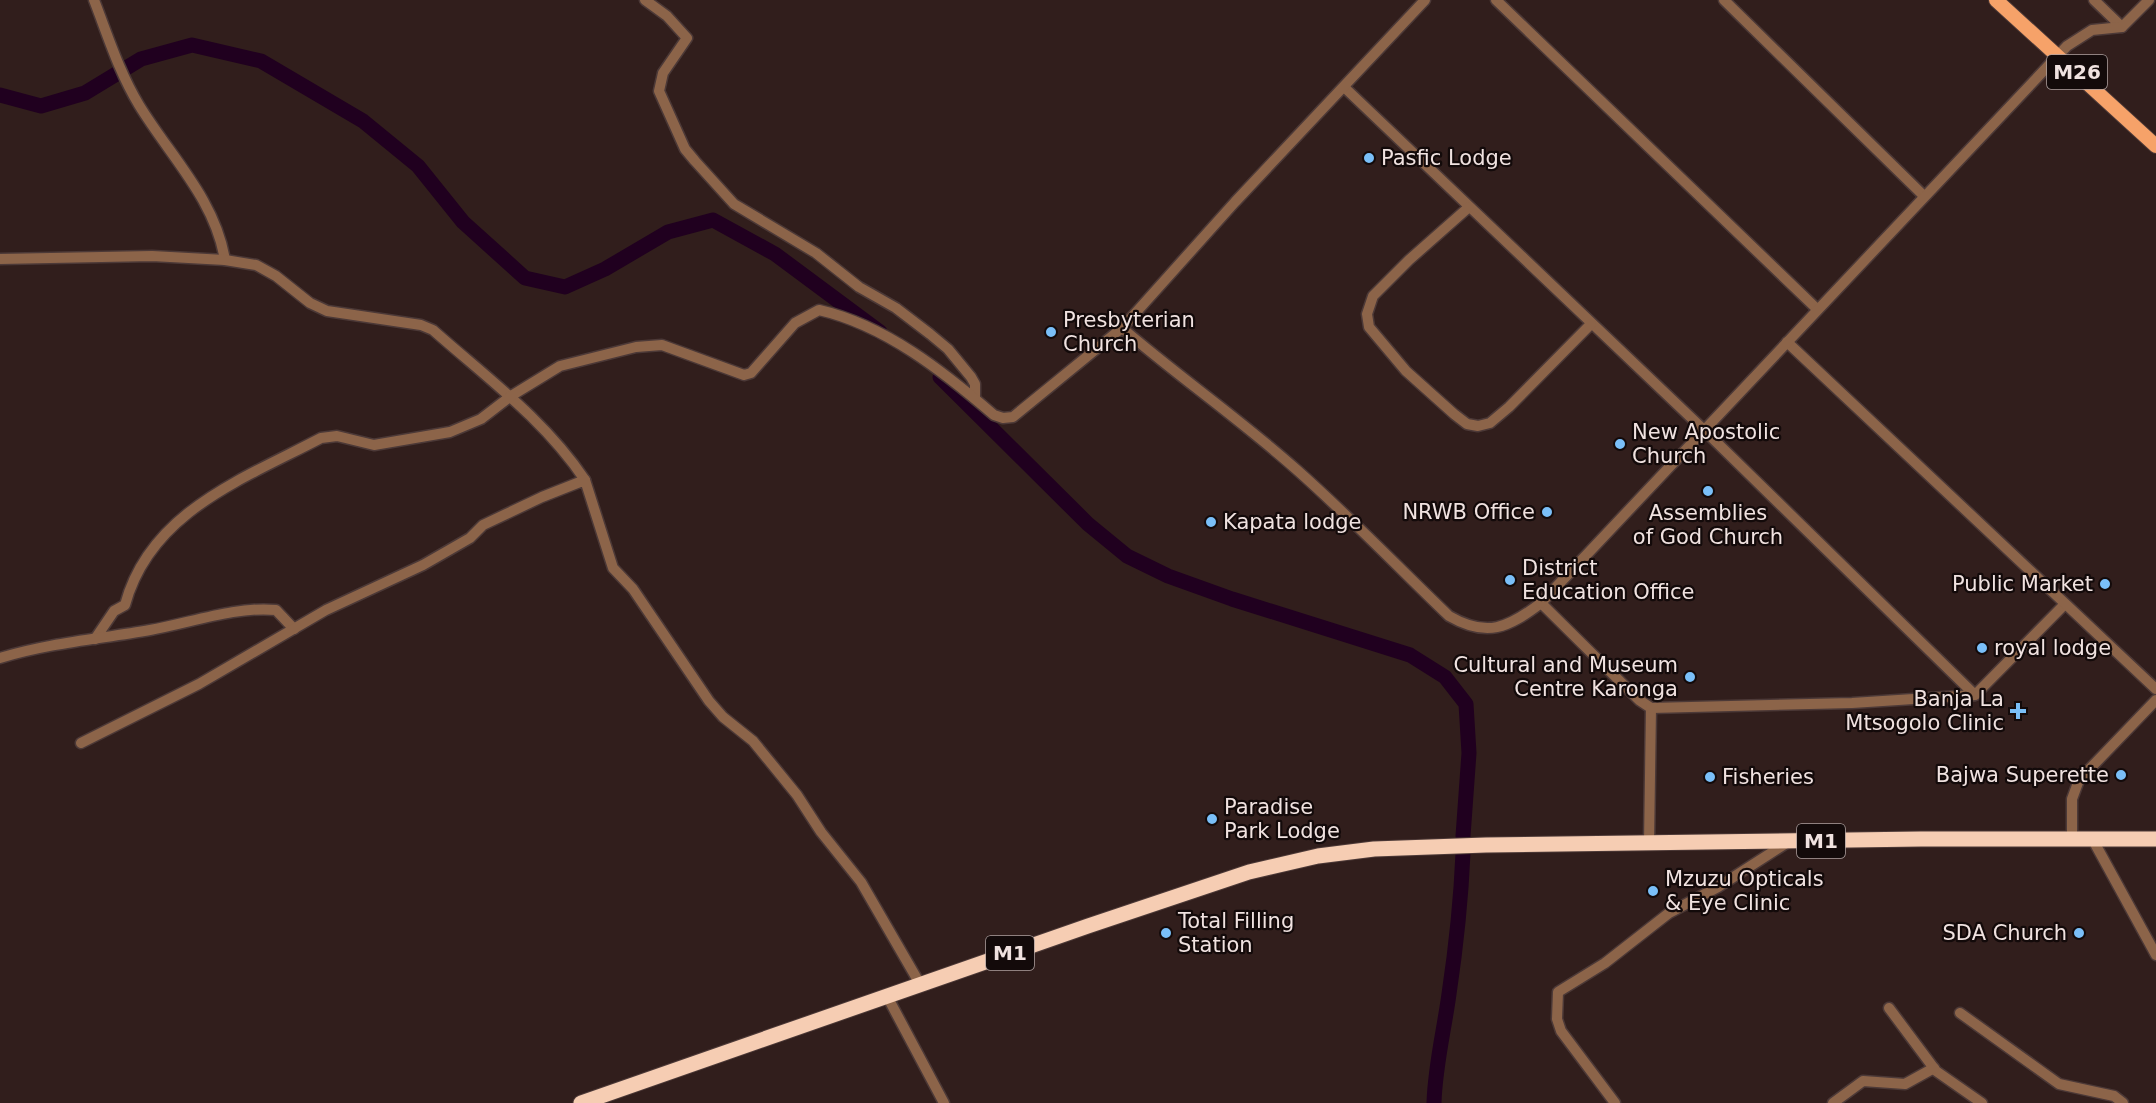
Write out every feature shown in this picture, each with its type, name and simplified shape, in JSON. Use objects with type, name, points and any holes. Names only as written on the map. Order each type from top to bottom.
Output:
[{"type":"highway","name":"M1","points":[[581,1103],[1249,872],[1318,856],[1374,849],[1486,845],[2156,839]]},
{"type":"main road","name":"M26","points":[[1996,0],[2156,146]]},
{"type":"street","points":[[94,0],[127,84],[150,122],[193,183],[213,219],[225,260]]},
{"type":"street","points":[[645,0],[674,22],[687,38],[663,73],[659,91],[685,149],[734,204],[816,253],[859,287],[896,308],[930,334],[965,369],[975,384],[975,397]]},
{"type":"street","points":[[95,639],[114,611],[125,605],[130,586],[155,542],[190,508],[321,438],[337,436],[374,445],[432,436],[474,423],[511,396],[560,366],[651,344],[681,350],[744,375],[751,374],[795,323],[819,310],[877,333],[949,377],[994,414],[1003,418],[1013,417],[1122,328],[1234,202],[1425,0]]},
{"type":"street","points":[[1496,0],[1817,309]]},
{"type":"street","points":[[1724,0],[1924,196]]},
{"type":"street","points":[[2094,0],[2122,27]]},
{"type":"street","points":[[1122,328],[1178,376],[1236,419],[1297,470],[1449,616],[1466,626],[1495,629],[1528,613],[1541,603],[2058,55],[2080,35],[2092,30],[2122,27],[2149,0]]},
{"type":"street","points":[[1344,87],[1704,430],[1975,695]]},
{"type":"street","points":[[1469,207],[1409,260],[1373,297],[1367,314],[1369,327],[1406,371],[1467,424],[1478,426],[1490,423],[1509,407],[1591,324]]},
{"type":"street","points":[[0,260],[152,256],[225,260],[256,265],[276,276],[309,303],[327,311],[421,324],[433,330],[511,396],[554,439],[585,480],[613,568],[633,589],[709,701],[723,717],[753,741],[806,807],[821,832],[861,882],[920,984]]},
{"type":"street","points":[[1787,342],[2064,605],[2156,689]]},
{"type":"street","points":[[81,743],[199,684],[326,610],[431,560],[470,538],[483,525],[542,497],[585,480]]},
{"type":"street","points":[[1541,603],[1639,700],[1651,708],[1852,703],[1975,695],[2064,605]]},
{"type":"street","points":[[0,658],[40,646],[211,619],[236,610],[278,610],[294,629]]},
{"type":"street","points":[[2072,839],[2072,799],[2079,780],[2156,700]]},
{"type":"street","points":[[1649,843],[1651,708]]},
{"type":"street","points":[[2093,840],[2156,955]]},
{"type":"street","points":[[1615,1103],[1561,1031],[1557,1019],[1558,992],[1605,963],[1669,913],[1718,887],[1788,842]]},
{"type":"street","points":[[887,996],[944,1103]]},
{"type":"street","points":[[1889,1008],[1934,1068],[1982,1103]]},
{"type":"street","points":[[1960,1013],[2059,1084],[2114,1096],[2123,1103]]},
{"type":"street","points":[[1833,1103],[1863,1081],[1905,1084],[1934,1068]]},
{"type":"waterway","points":[[0,95],[41,106],[85,93],[141,59],[192,45],[261,61],[363,121],[418,166],[463,222],[525,278],[565,287],[605,269],[668,232],[713,220],[775,254],[880,332]]},
{"type":"waterway","points":[[940,377],[1088,524],[1127,556],[1168,576],[1232,599],[1410,655],[1445,677],[1466,704],[1469,753],[1463,836]]},
{"type":"waterway","points":[[1434,1103],[1456,941],[1463,853]]},
{"type":"place","name":"Pasfic Lodge","points":[[1369,158]]},
{"type":"place","name":"Presbyterian Church","points":[[1051,332]]},
{"type":"place","name":"New Apostolic Church","points":[[1620,444]]},
{"type":"place","name":"Assemblies of God Church","points":[[1708,491]]},
{"type":"place","name":"NRWB Office","points":[[1547,512]]},
{"type":"place","name":"Kapata lodge","points":[[1211,522]]},
{"type":"place","name":"District Education Office","points":[[1510,580]]},
{"type":"place","name":"Public Market","points":[[2105,584]]},
{"type":"place","name":"royal lodge","points":[[1982,648]]},
{"type":"place","name":"Cultural and Museum Centre Karonga","points":[[1690,677]]},
{"type":"place","name":"Banja La Mtsogolo Clinic","points":[[2018,711]]},
{"type":"place","name":"Bajwa Superette","points":[[2121,775]]},
{"type":"place","name":"Fisheries","points":[[1710,777]]},
{"type":"place","name":"Paradise Park Lodge","points":[[1212,819]]},
{"type":"place","name":"Mzuzu Opticals & Eye Clinic","points":[[1653,891]]},
{"type":"place","name":"Total Filling Station","points":[[1166,933]]},
{"type":"place","name":"SDA Church","points":[[2079,933]]}]
